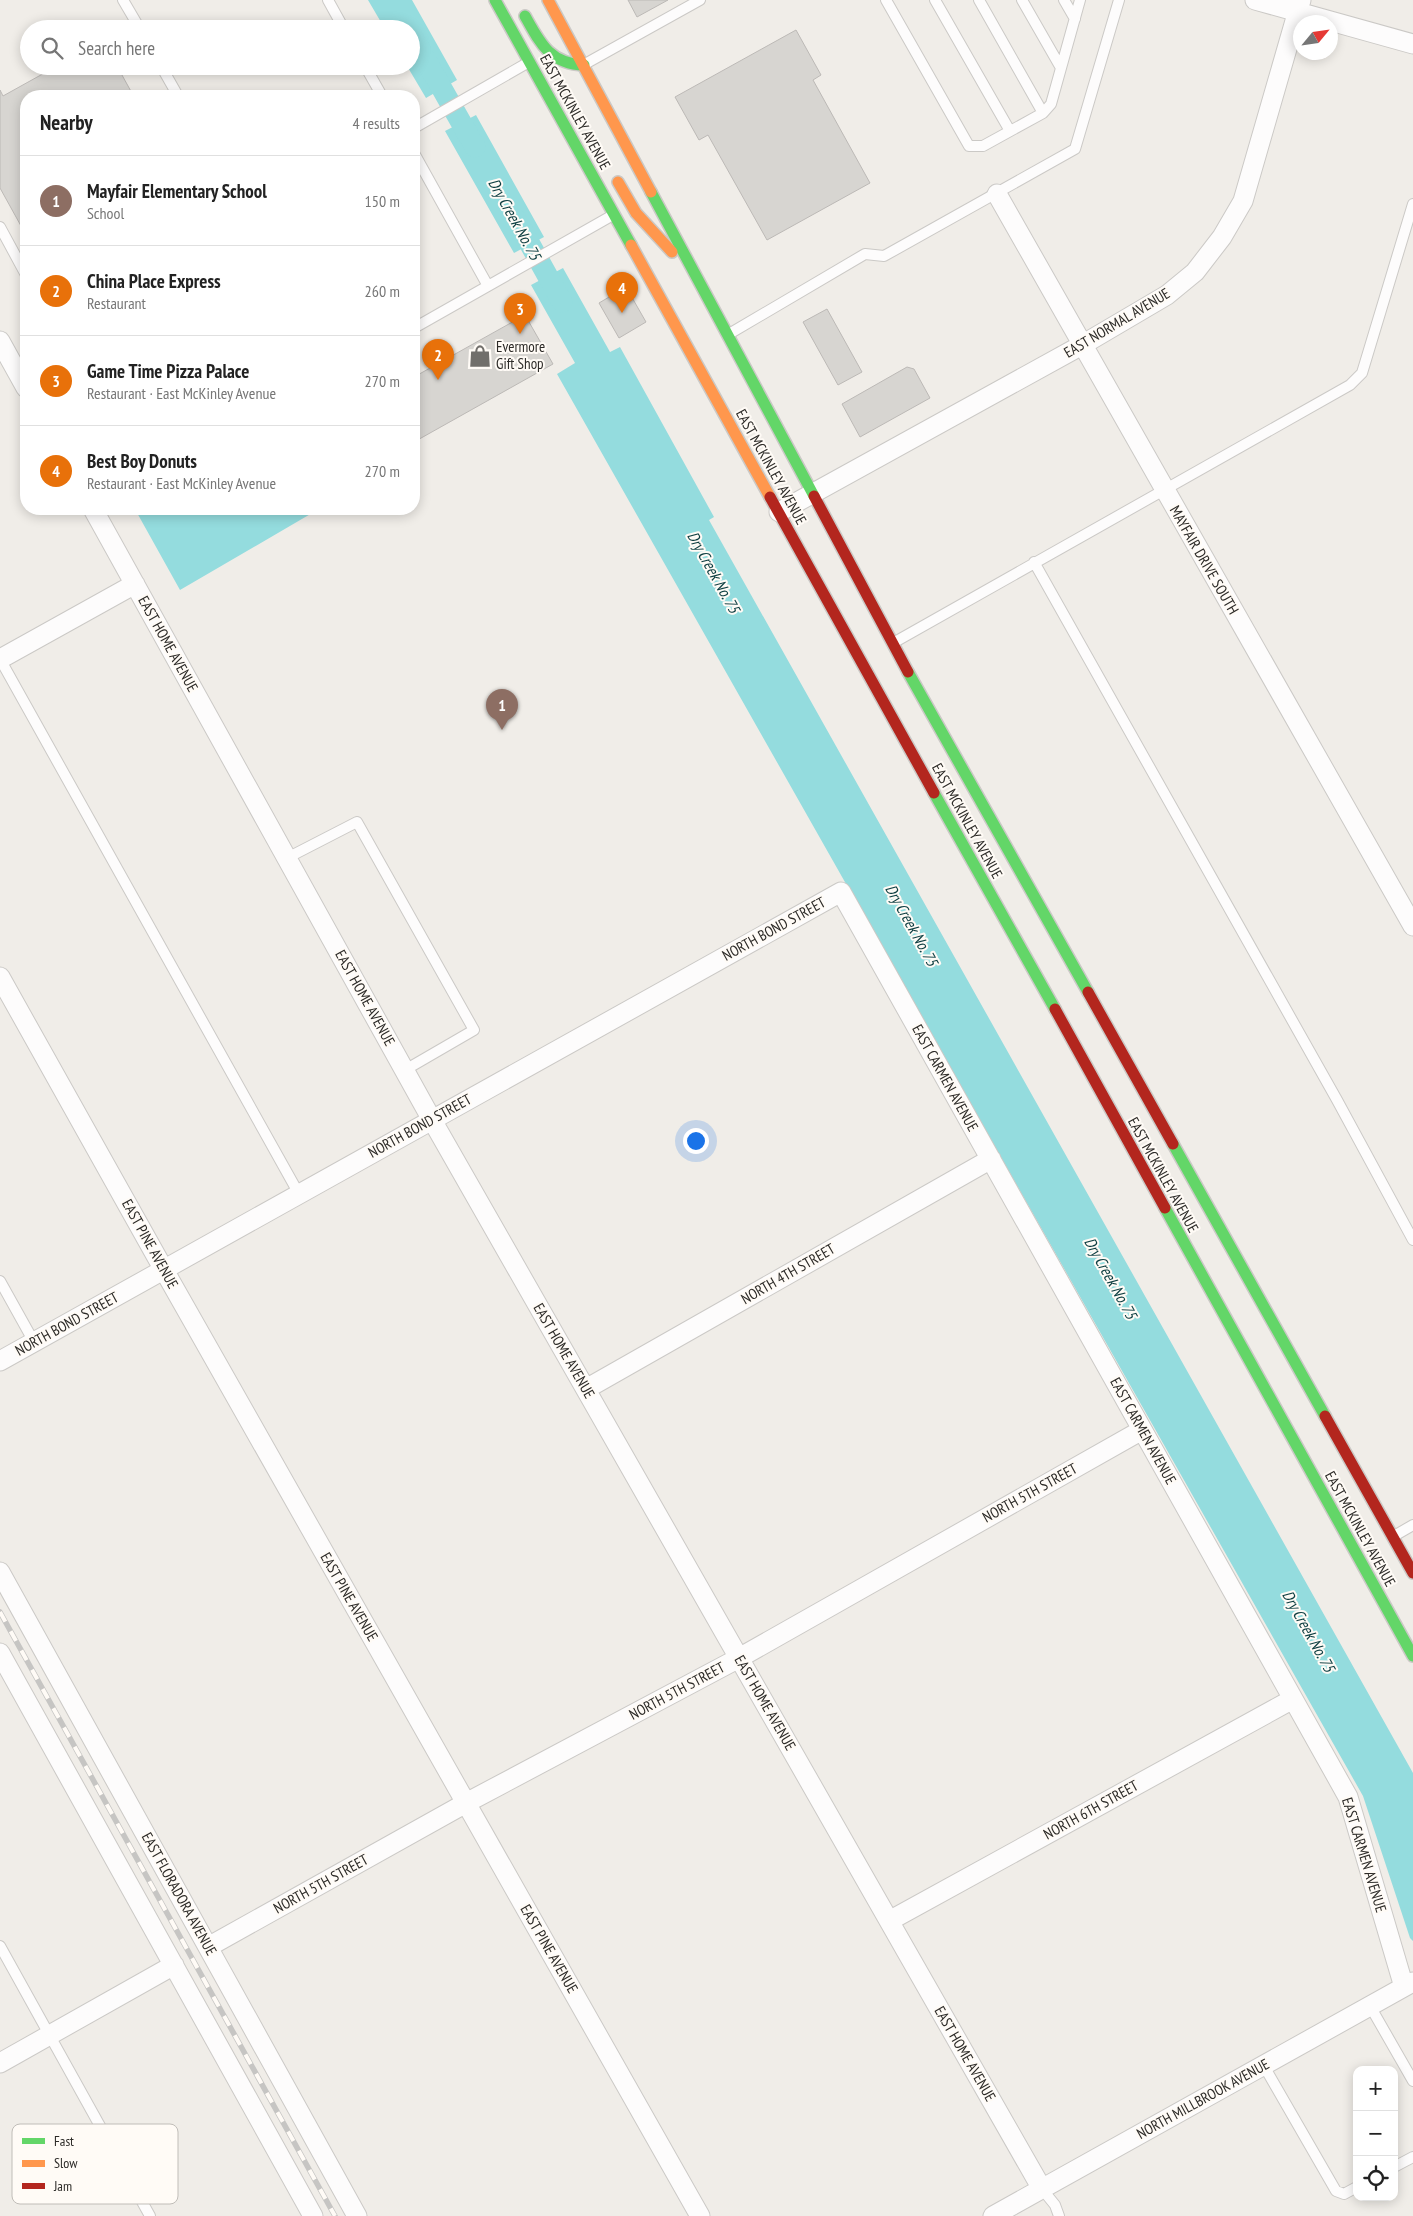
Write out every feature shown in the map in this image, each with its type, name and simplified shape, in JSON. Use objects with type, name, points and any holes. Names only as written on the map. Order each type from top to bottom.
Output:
[{"type":"main road","name":"EAST MCKINLEY AVENUE","points":[[496,0],[543,65],[615,214],[1413,1656]]},
{"type":"main road","name":"EAST MCKINLEY AVENUE","points":[[548,0],[892,643],[1413,1573]]},
{"type":"main road","points":[[520,8],[545,49],[572,66],[584,65]]},
{"type":"main road","points":[[612,171],[636,213],[699,281]]},
{"type":"main road","points":[[1303,1457],[1341,1501]]},
{"type":"street","points":[[1255,0],[1299,6],[1413,44]]},
{"type":"street","name":"EAST NORMAL AVENUE","points":[[779,512],[1082,345],[1167,295],[1195,272],[1222,237],[1243,201],[1253,174],[1299,6]]},
{"type":"street","name":"MAYFAIR DRIVE SOUTH","points":[[997,194],[1413,926]]},
{"type":"street","points":[[0,341],[20,377]]},
{"type":"street","name":"EAST HOME AVENUE","points":[[96,515],[432,1120],[1042,2189]]},
{"type":"street","points":[[0,659],[135,584]]},
{"type":"street","name":"NORTH BOND STREET","points":[[0,1361],[841,892]]},
{"type":"street","name":"EAST CARMEN AVENUE","points":[[841,892],[1348,1797],[1409,1985]]},
{"type":"street","name":"EAST PINE AVENUE","points":[[0,977],[700,2216]]},
{"type":"street","name":"NORTH 4TH STREET","points":[[586,1390],[991,1159]]},
{"type":"street","name":"NORTH 5TH STREET","points":[[208,1946],[466,1804],[739,1658],[1142,1430]]},
{"type":"street","name":"EAST FLORADORA AVENUE","points":[[0,1572],[357,2216]]},
{"type":"street","points":[[0,1653],[313,2216]]},
{"type":"street","name":"NORTH 6TH STREET","points":[[890,1921],[1293,1699]]},
{"type":"street","points":[[0,2063],[174,1965]]},
{"type":"street","name":"NORTH MILLBROOK AVENUE","points":[[993,2216],[1409,1985]]},
{"type":"lane","points":[[123,0],[135,20]]},
{"type":"lane","points":[[328,0],[339,20]]},
{"type":"lane","points":[[584,65],[700,0]]},
{"type":"lane","points":[[886,0],[969,146],[983,146],[1043,112],[1051,104],[1080,0]]},
{"type":"lane","points":[[935,0],[1010,131]]},
{"type":"lane","points":[[979,0],[1043,112]]},
{"type":"lane","points":[[1022,0],[1061,68]]},
{"type":"lane","points":[[1064,0],[1075,19]]},
{"type":"lane","points":[[727,334],[865,254],[884,256],[1075,150],[1119,0]]},
{"type":"lane","points":[[420,124],[467,98],[543,65]]},
{"type":"lane","points":[[166,75],[175,90]]},
{"type":"lane","points":[[371,75],[379,90]]},
{"type":"lane","points":[[420,164],[488,286]]},
{"type":"lane","points":[[892,643],[1350,386],[1362,373],[1413,204]]},
{"type":"lane","points":[[420,325],[615,214]]},
{"type":"lane","points":[[0,227],[20,264]]},
{"type":"lane","points":[[1034,562],[1337,1100],[1413,1240]]},
{"type":"lane","points":[[0,659],[299,1194]]},
{"type":"lane","points":[[287,858],[357,822],[474,1030],[405,1070]]},
{"type":"lane","points":[[0,1281],[34,1342]]},
{"type":"lane","points":[[1393,1536],[1413,1525]]},
{"type":"lane","points":[[0,1946],[99,2124]]},
{"type":"lane","points":[[1370,2006],[1413,2081]]},
{"type":"lane","points":[[1264,2066],[1336,2191],[1344,2194],[1353,2189]]},
{"type":"lane","points":[[1398,2165],[1413,2157]]},
{"type":"lane","points":[[1042,2189],[1054,2205],[1059,2216]]},
{"type":"lane","points":[[143,2204],[150,2216]]},
{"type":"water","points":[[368,0],[412,0],[457,80],[426,98],[412,75],[420,75],[420,20],[380,20]]},
{"type":"water","points":[[476,115],[544,237],[514,253],[445,131]]},
{"type":"water","points":[[563,268],[610,352],[620,347],[714,517],[709,520],[1413,1773],[1413,1941],[1410,1938],[1363,1796],[557,374],[575,363],[531,285]]},
{"type":"water","points":[[138,515],[309,515],[180,590]]},
{"type":"building","points":[[628,0],[668,0],[637,17]]},
{"type":"building","points":[[796,30],[821,75],[813,80],[870,183],[767,240],[708,135],[699,140],[675,97]]},
{"type":"building","points":[[41,75],[122,75],[130,90],[20,90],[20,224],[0,188],[0,90],[3,96]]},
{"type":"building","points":[[626,287],[646,322],[619,338],[599,303]]},
{"type":"building","points":[[827,309],[862,372],[838,385],[803,322]]},
{"type":"building","points":[[525,315],[553,364],[420,439],[420,374]]},
{"type":"building","points":[[907,367],[914,369],[930,398],[860,437],[842,404]]},
{"type":"waterway","name":"Dry Creek No. 75","points":[[420,50],[475,147]]},
{"type":"waterway","name":"Dry Creek No. 75","points":[[516,219],[562,302]]},
{"type":"railway","points":[[0,1612],[335,2216]]},
{"type":"traffic: fast","points":[[495,0],[631,245]]},
{"type":"traffic: fast","points":[[525,16],[541,43],[554,56],[572,64],[584,65]]},
{"type":"traffic: fast","points":[[651,192],[814,496]]},
{"type":"traffic: fast","points":[[908,672],[1088,992]]},
{"type":"traffic: fast","points":[[934,793],[1055,1009]]},
{"type":"traffic: fast","points":[[1173,1144],[1325,1416]]},
{"type":"traffic: fast","points":[[1165,1208],[1413,1656]]},
{"type":"traffic: slow","points":[[548,0],[651,192]]},
{"type":"traffic: slow","points":[[618,182],[636,213],[672,252]]},
{"type":"traffic: slow","points":[[631,245],[770,497]]},
{"type":"traffic: jam","points":[[814,496],[908,672]]},
{"type":"traffic: jam","points":[[770,497],[934,793]]},
{"type":"traffic: jam","points":[[1088,992],[1173,1144]]},
{"type":"traffic: jam","points":[[1055,1009],[1165,1208]]},
{"type":"traffic: jam","points":[[1325,1416],[1413,1573]]},
{"type":"place","name":"Best Boy Donuts","points":[[622,313]]},
{"type":"place","name":"Game Time Pizza Palace","points":[[520,334]]},
{"type":"place","name":"Evermore Gift Shop","points":[[480,356]]},
{"type":"place","name":"China Place Express","points":[[438,380]]},
{"type":"place","name":"Mayfair Elementary School","points":[[502,730]]}]
